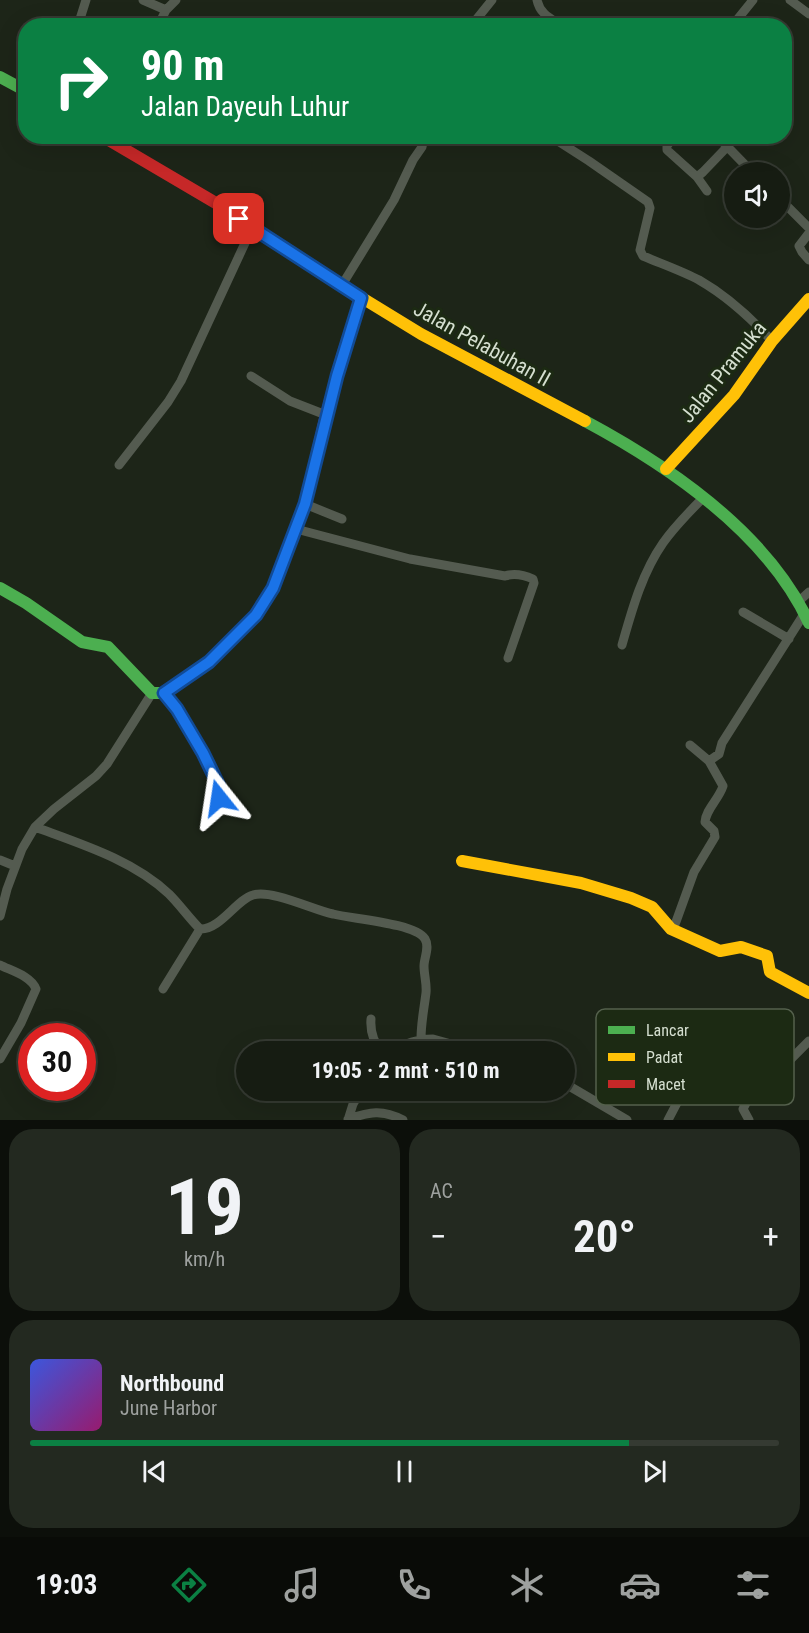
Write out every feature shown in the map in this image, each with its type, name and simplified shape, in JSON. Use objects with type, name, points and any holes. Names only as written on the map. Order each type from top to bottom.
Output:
[{"type":"street","points":[[80,18],[86,0]]},
{"type":"street","points":[[143,0],[166,10]]},
{"type":"street","points":[[162,18],[176,0]]},
{"type":"street","points":[[477,18],[492,0]]},
{"type":"street","points":[[537,0],[540,9],[549,18]]},
{"type":"street","points":[[738,18],[753,0]]},
{"type":"street","points":[[790,0],[809,14]]},
{"type":"street","points":[[0,77],[18,87]]},
{"type":"street","name":"Jalan Pelabuhan II","points":[[116,144],[226,209],[361,298],[421,334],[599,429],[666,469],[747,535],[799,601],[807,618]]},
{"type":"street","points":[[342,285],[394,200],[423,144]]},
{"type":"street","points":[[562,144],[648,202],[650,208],[640,250],[643,256],[698,279],[720,293],[750,317],[772,341]]},
{"type":"street","points":[[668,144],[667,150],[697,177],[708,191]]},
{"type":"street","points":[[724,144],[742,162]]},
{"type":"street","points":[[697,177],[727,147]]},
{"type":"street","points":[[790,209],[809,228]]},
{"type":"street","points":[[119,465],[168,402],[181,381],[252,228]]},
{"type":"street","points":[[809,233],[799,248],[809,260]]},
{"type":"street","points":[[0,916],[4,888],[35,827],[96,776],[158,693],[209,662],[256,615],[273,588],[305,504],[326,415],[361,298]]},
{"type":"street","name":"Jalan Pramuka","points":[[666,469],[734,395],[772,341],[808,302]]},
{"type":"street","points":[[251,376],[290,401],[326,415]]},
{"type":"street","points":[[622,645],[632,610],[650,565],[676,526],[704,498]]},
{"type":"street","points":[[305,504],[342,519]]},
{"type":"street","points":[[296,529],[410,559],[505,576],[512,573],[530,578],[534,583],[508,658]]},
{"type":"street","points":[[0,588],[82,642],[108,647],[177,709],[218,782],[220,794],[215,810]]},
{"type":"street","points":[[799,601],[809,592]]},
{"type":"street","points":[[743,612],[789,639]]},
{"type":"street","points":[[709,761],[719,754],[722,743],[789,639],[807,618]]},
{"type":"street","points":[[674,930],[694,872],[715,837],[714,831],[705,822],[705,817],[723,786],[709,761],[690,745]]},
{"type":"street","points":[[35,827],[112,858],[147,877],[170,895],[200,929],[215,925],[253,895],[264,894],[332,914],[408,928],[419,933],[426,940],[427,948],[424,968],[426,991],[422,1014],[426,1039]]},
{"type":"street","points":[[0,860],[15,866]]},
{"type":"street","points":[[462,861],[581,883],[631,898],[652,907],[674,930],[720,951],[741,947],[767,956],[770,972],[809,993]]},
{"type":"street","points":[[163,989],[200,929]]},
{"type":"street","points":[[0,965],[28,979],[36,989],[21,1023],[0,1059]]},
{"type":"street","points":[[371,1019],[370,1031],[374,1041]]},
{"type":"street","points":[[417,1041],[426,1039],[434,1041]]},
{"type":"street","points":[[794,1056],[809,1041]]},
{"type":"street","points":[[575,1089],[596,1102]]},
{"type":"street","points":[[348,1120],[355,1101]]},
{"type":"street","points":[[601,1105],[627,1120]]},
{"type":"street","points":[[668,1120],[676,1105]]},
{"type":"street","points":[[744,1105],[742,1109],[749,1120]]},
{"type":"street","points":[[348,1120],[369,1113],[388,1114],[403,1120]]},
{"type":"traffic: fast","points":[[0,77],[18,87]]},
{"type":"traffic: fast","points":[[585,421],[650,459],[682,481],[742,532],[769,560],[791,591],[809,623]]},
{"type":"traffic: fast","points":[[0,588],[82,642],[108,647],[152,693],[164,693],[209,662],[256,615]]},
{"type":"traffic: slow","points":[[354,293],[421,334],[585,421]]},
{"type":"traffic: slow","points":[[666,469],[734,395],[772,341],[809,299]]},
{"type":"traffic: slow","points":[[462,861],[581,883],[631,898],[652,907],[671,929],[720,951],[741,947],[767,956],[770,972],[809,993]]},
{"type":"traffic: jam","points":[[116,144],[226,209],[354,293]]},
{"type":"traffic: jam","points":[[256,615],[273,588],[305,504],[342,356],[361,298]]},
{"type":"route","points":[[219,798],[219,786],[203,753],[177,709],[164,693],[209,662],[256,615],[273,588],[305,504],[342,356],[361,298],[239,219]]}]
